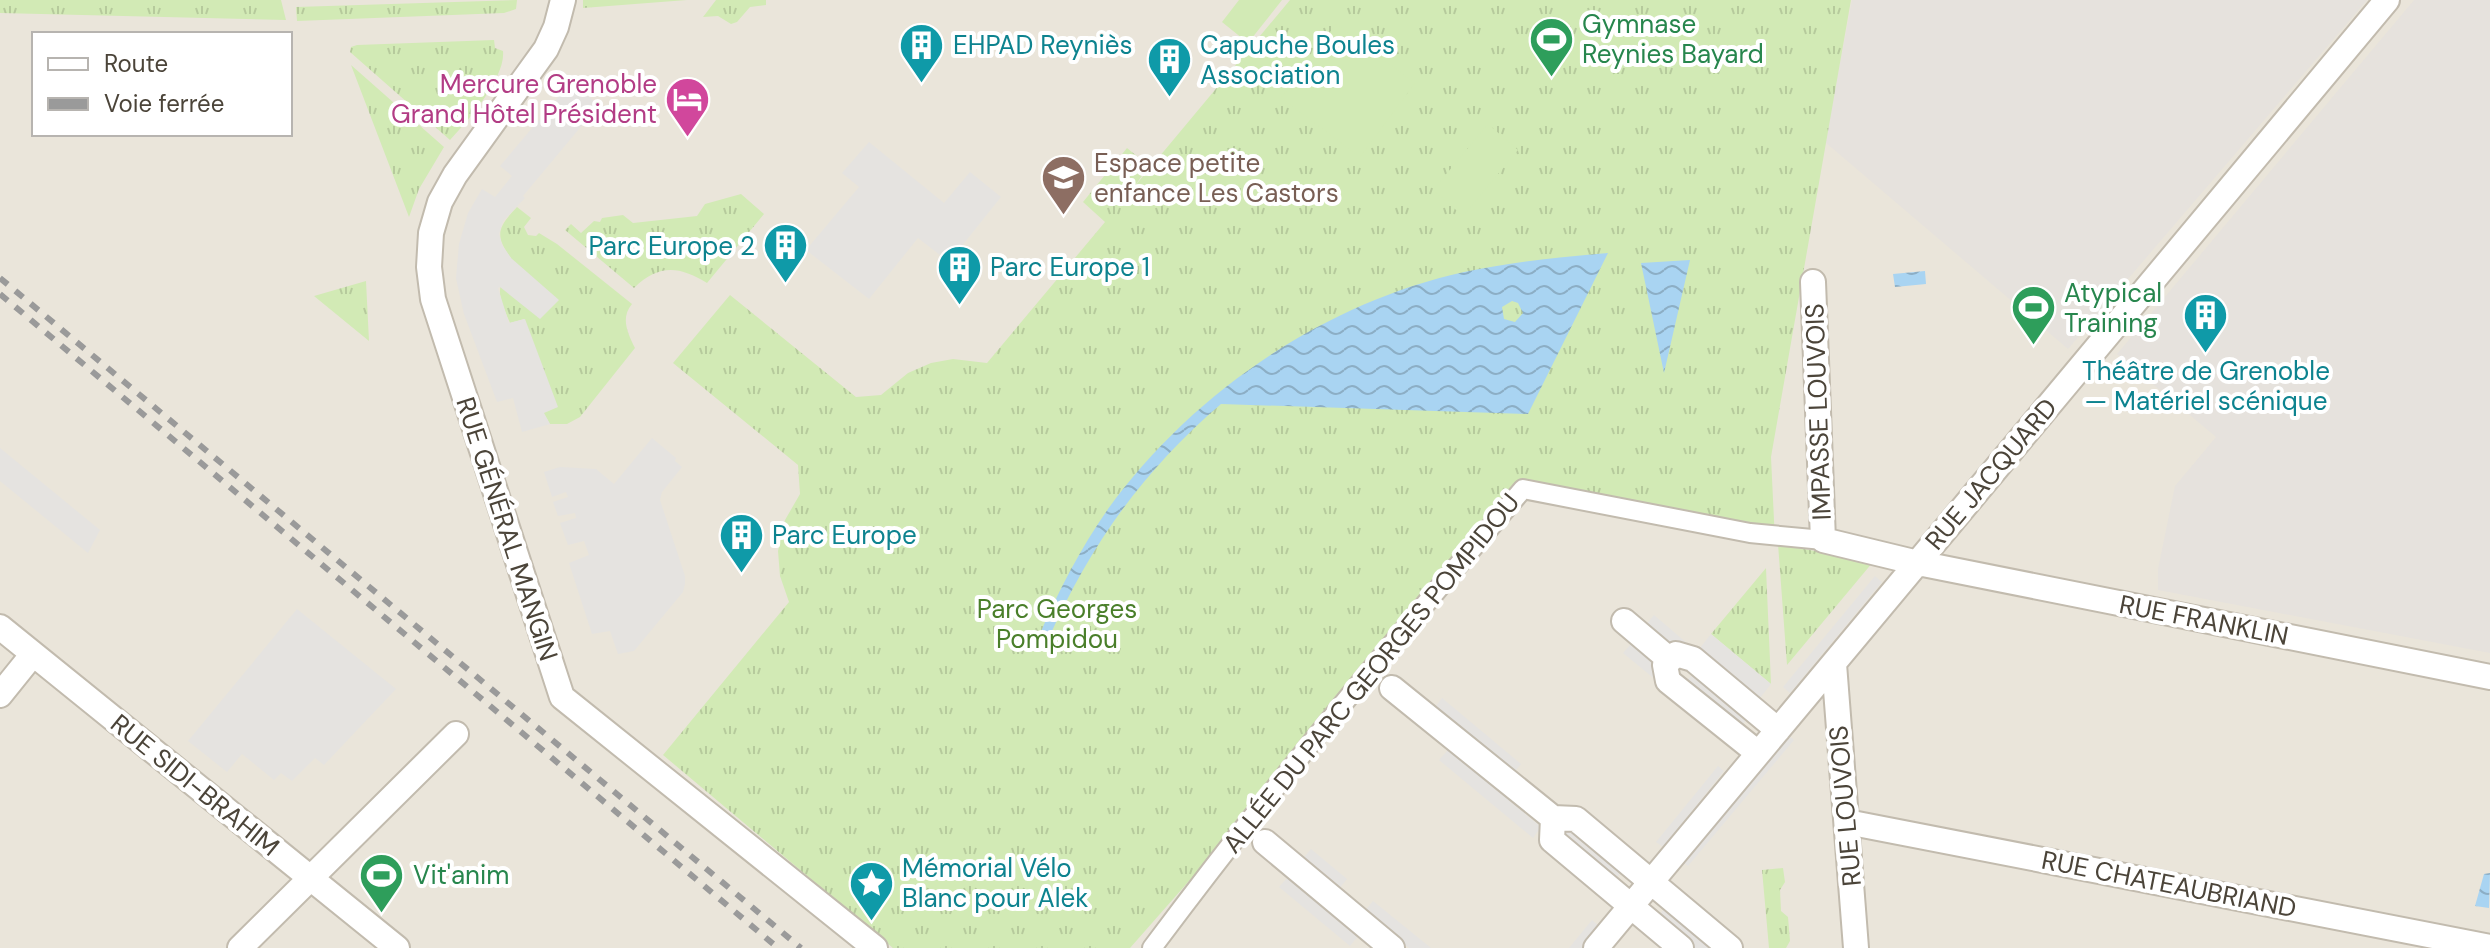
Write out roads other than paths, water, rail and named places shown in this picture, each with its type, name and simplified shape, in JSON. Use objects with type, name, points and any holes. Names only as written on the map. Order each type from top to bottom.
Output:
[{"type":"street","name":"RUE GÉNÉRAL MANGIN","points":[[563,0],[546,49],[455,175],[440,202],[431,233],[429,267],[433,299],[484,461],[562,697],[875,948]]},
{"type":"street","name":"RUE JACQUARD","points":[[1596,948],[2387,0]]},
{"type":"street","name":"IMPASSE LOUVOIS","points":[[1813,282],[1823,540],[1918,563]]},
{"type":"street","name":"ALLÉE DU PARC GEORGES POMPIDOU","points":[[1152,948],[1246,823],[1360,681],[1523,489],[1750,533],[1823,540]]},
{"type":"street","name":"RUE FRANKLIN","points":[[1918,563],[2490,677]]},
{"type":"street","points":[[1624,621],[1670,660]]},
{"type":"street","name":"RUE SIDI-BRAHIM","points":[[0,627],[397,948]]},
{"type":"street","points":[[0,695],[33,654]]},
{"type":"street","points":[[1758,753],[1668,681],[1665,665],[1676,654],[1693,659],[1778,730]]},
{"type":"street","name":"RUE LOUVOIS","points":[[1834,664],[1856,948]]},
{"type":"street","points":[[1392,688],[1553,818],[1576,819],[1730,948]]},
{"type":"street","points":[[240,948],[456,734]]},
{"type":"street","points":[[1553,818],[1552,840],[1681,948]]},
{"type":"street","name":"RUE CHATEAUBRIAND","points":[[1847,822],[2490,947]]},
{"type":"street","points":[[1265,842],[1392,948]]},
{"type":"water","points":[[1608,253],[1528,414],[1221,404],[1167,456],[1121,512],[1082,573],[1048,640],[1039,636],[1088,540],[1142,467],[1179,427],[1265,359],[1312,330],[1412,286],[1482,268]],"holes":[[[1512,301],[1518,303],[1523,313],[1515,322],[1504,319],[1502,307]]]},
{"type":"water","points":[[1690,260],[1664,373],[1641,263]]},
{"type":"water","points":[[1925,271],[1926,284],[1895,287],[1893,274]]},
{"type":"water","points":[[2490,873],[2489,908],[2475,906],[2484,874]]},
{"type":"railway","points":[[0,278],[801,948]]},
{"type":"railway","points":[[0,294],[778,948]]},
{"type":"place","name":"Gymnase Reynies Bayard","points":[[1551,78]]},
{"type":"place","name":"EHPAD Reyniès","points":[[922,84]]},
{"type":"place","name":"Capuche Boules Association","points":[[1169,99]]},
{"type":"place","name":"Mercure Grenoble Grand Hôtel Président","points":[[688,138]]},
{"type":"place","name":"Espace petite enfance Les Castors","points":[[1063,217]]},
{"type":"place","name":"Parc Europe 2","points":[[786,285]]},
{"type":"place","name":"Parc Europe 1","points":[[959,306]]},
{"type":"place","name":"Atypical Training","points":[[2033,347]]},
{"type":"place","name":"Théâtre de Grenoble — Matériel scénique","points":[[2206,355]]},
{"type":"place","name":"Parc Europe","points":[[741,574]]},
{"type":"place","name":"Vit'anim","points":[[382,914]]},
{"type":"place","name":"Mémorial Vélo Blanc pour Alek","points":[[871,922]]},
{"type":"park label","name":"Parc Georges Pompidou","points":[[1057,624]]}]
